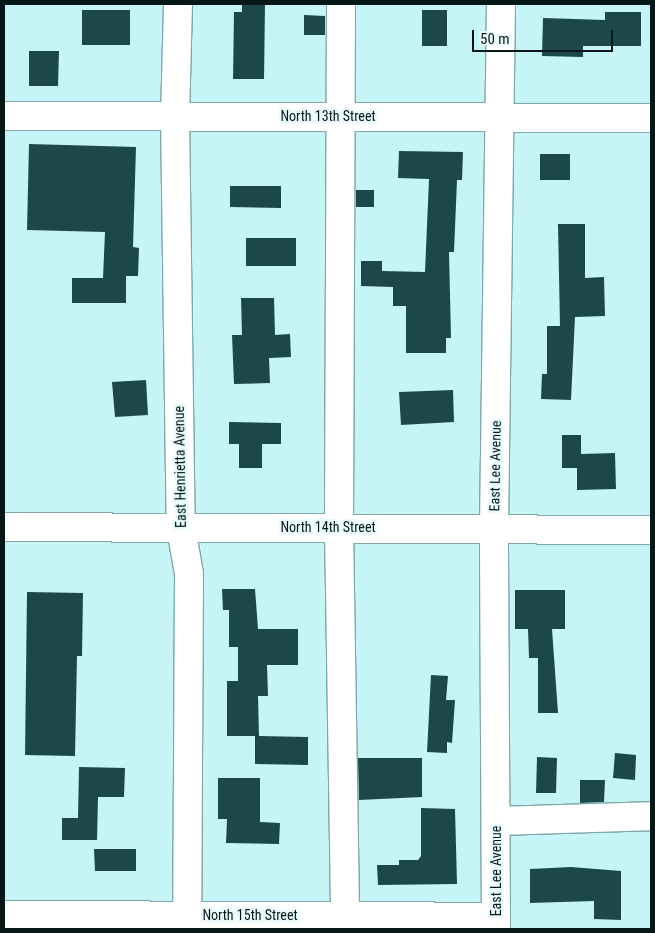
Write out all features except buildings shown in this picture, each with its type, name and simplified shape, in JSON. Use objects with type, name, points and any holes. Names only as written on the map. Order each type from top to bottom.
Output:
[{"type":"street","name":"East Henrietta Avenue","points":[[178,4],[175,116],[181,528],[189,574],[188,922]]},
{"type":"street","points":[[341,4],[339,526],[345,922]]},
{"type":"street","name":"East Lee Avenue","points":[[496,923],[494,529],[501,4]]},
{"type":"street","name":"North 13th Street","points":[[4,116],[651,118]]},
{"type":"street","name":"North 14th Street","points":[[4,527],[181,528],[339,526],[651,530]]},
{"type":"street","points":[[496,820],[651,816]]},
{"type":"street","name":"North 15th Street","points":[[4,915],[188,922],[496,923]]}]
